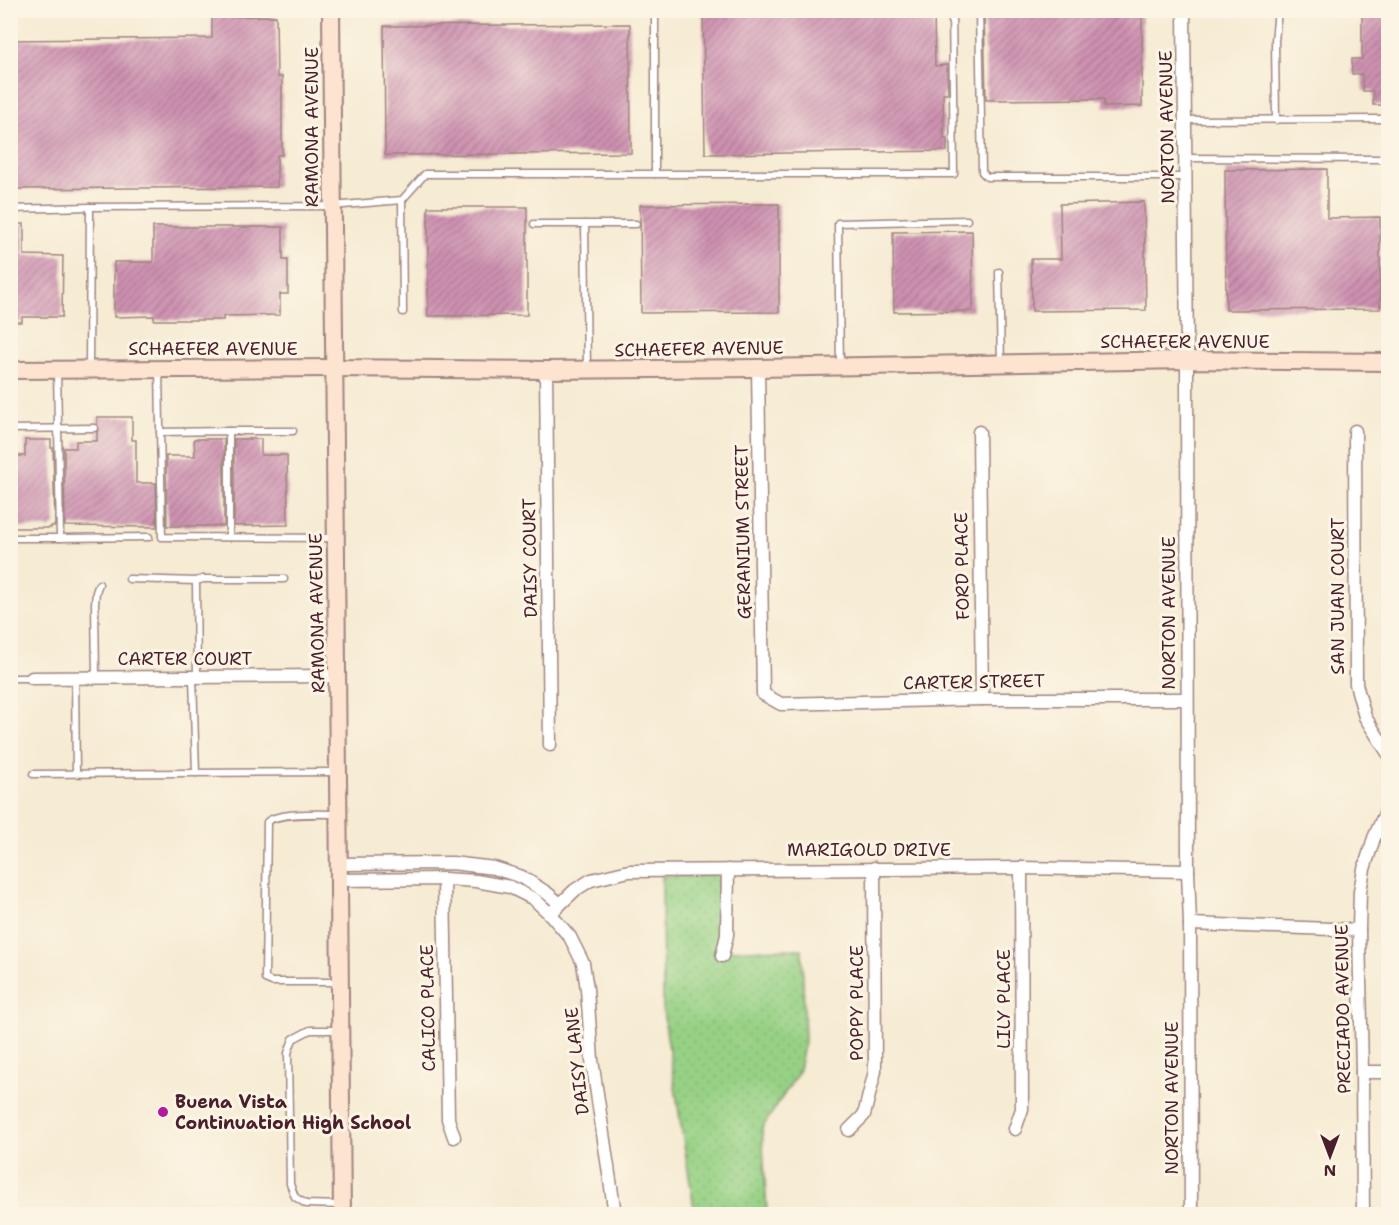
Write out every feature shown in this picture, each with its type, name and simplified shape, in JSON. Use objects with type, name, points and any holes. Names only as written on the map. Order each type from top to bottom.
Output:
[{"type":"street","name":"RAMONA AVENUE","points":[[331,10],[342,1210]]},
{"type":"street","name":"NORTON AVENUE","points":[[1184,10],[1191,1215]]},
{"type":"street","name":"SCHAEFER AVENUE","points":[[10,370],[334,368],[588,370],[1187,360],[1389,362]]},
{"type":"street","name":"GERANIUM STREET","points":[[758,368],[763,694]]},
{"type":"street","name":"DAISY COURT","points":[[546,370],[550,746]]},
{"type":"street","name":"SAN JUAN COURT","points":[[1355,431],[1356,684],[1365,717],[1389,753]]},
{"type":"street","name":"FORD PLACE","points":[[979,432],[982,699]]},
{"type":"street","name":"CARTER COURT","points":[[32,678],[338,676]]},
{"type":"street","name":"CARTER STREET","points":[[763,694],[781,704],[982,699],[1187,699]]},
{"type":"street","name":"PRECIADO AVENUE","points":[[1363,1215],[1360,891],[1374,838],[1389,808]]},
{"type":"street","points":[[339,872],[452,863],[494,868],[522,877],[560,904]]},
{"type":"street","name":"POPPY PLACE","points":[[849,1131],[864,1115],[876,1071],[874,868]]},
{"type":"street","name":"MARIGOLD DRIVE","points":[[550,914],[575,890],[591,880],[629,871],[1021,868],[1188,871]]},
{"type":"street","name":"LILY PLACE","points":[[1015,1129],[1022,1109],[1021,868]]},
{"type":"street","points":[[722,956],[727,935],[728,870]]},
{"type":"street","points":[[339,872],[476,881],[510,888],[534,899],[550,914]]},
{"type":"street","name":"CALICO PLACE","points":[[444,879],[448,1119],[454,1137]]},
{"type":"street","name":"DAISY LANE","points":[[550,914],[570,937],[583,963],[592,1060],[615,1215]]},
{"type":"street","points":[[1190,924],[1359,930]]},
{"type":"street","points":[[1362,1072],[1389,1072]]},
{"type":"lane","points":[[655,10],[655,174]]},
{"type":"lane","points":[[403,312],[402,200],[425,174],[954,174],[952,10]]},
{"type":"lane","points":[[979,10],[982,172],[987,177],[1185,177]]},
{"type":"lane","points":[[1276,120],[1275,41],[1278,10]]},
{"type":"lane","points":[[1185,120],[1389,119]]},
{"type":"lane","points":[[1185,158],[1389,159]]},
{"type":"lane","points":[[10,209],[332,206],[402,200]]},
{"type":"lane","points":[[89,370],[90,207]]},
{"type":"lane","points":[[840,366],[838,223],[967,220]]},
{"type":"lane","points":[[534,224],[636,224]]},
{"type":"lane","points":[[585,224],[588,370]]},
{"type":"lane","points":[[999,272],[1001,363]]},
{"type":"lane","points":[[159,369],[162,537],[336,538]]},
{"type":"lane","points":[[57,370],[60,538]]},
{"type":"lane","points":[[10,429],[94,428]]},
{"type":"lane","points":[[229,431],[229,537]]},
{"type":"lane","points":[[160,432],[293,431]]},
{"type":"lane","points":[[10,538],[149,537]]},
{"type":"lane","points":[[129,579],[196,581],[203,579],[284,579]]},
{"type":"lane","points":[[196,581],[196,773]]},
{"type":"lane","points":[[96,677],[95,604],[99,584]]},
{"type":"lane","points":[[10,678],[32,678]]},
{"type":"lane","points":[[75,678],[76,773]]},
{"type":"lane","points":[[33,774],[338,772]]},
{"type":"lane","points":[[338,814],[292,815],[272,818],[267,822],[265,979],[272,982],[340,982]]},
{"type":"lane","points":[[340,1030],[310,1030],[293,1039],[288,1053],[290,1184],[295,1197],[306,1204],[342,1210]]},
{"type":"green space","points":[[717,875],[729,950],[802,949],[805,1041],[798,1073],[762,1128],[767,1214],[695,1214],[663,1011],[662,876]]},
{"type":"building","points":[[703,10],[934,10],[935,66],[947,65],[948,93],[943,93],[944,139],[947,139],[947,151],[705,154]]},
{"type":"building","points":[[984,10],[1142,10],[1142,106],[1104,107],[1104,99],[986,100]]},
{"type":"building","points":[[1362,10],[1389,10],[1389,105],[1373,105],[1373,91],[1363,91],[1362,74],[1352,74],[1352,59],[1362,59]]},
{"type":"building","points":[[276,16],[277,77],[282,77],[282,155],[277,155],[277,187],[10,189],[10,40],[212,38],[212,17]]},
{"type":"building","points":[[630,24],[631,153],[385,155],[384,26]]},
{"type":"building","points":[[1327,169],[1327,218],[1380,217],[1380,309],[1226,310],[1225,170]]},
{"type":"building","points":[[1144,202],[1146,310],[1032,311],[1031,259],[1061,259],[1060,204]]},
{"type":"building","points":[[779,204],[779,312],[641,313],[640,205]]},
{"type":"building","points":[[428,207],[527,207],[527,315],[428,316]]},
{"type":"building","points":[[10,224],[24,224],[24,255],[63,256],[62,317],[22,317],[22,322],[10,322]]},
{"type":"building","points":[[153,227],[283,227],[283,260],[288,260],[288,294],[280,294],[280,315],[223,316],[223,320],[154,320],[154,316],[114,317],[114,262],[153,262]]},
{"type":"building","points":[[972,231],[973,311],[894,312],[893,232]]},
{"type":"building","points":[[97,417],[132,417],[132,440],[136,440],[136,483],[156,483],[157,527],[65,526],[64,448],[76,448],[76,441],[97,441],[99,429]]},
{"type":"building","points":[[194,439],[224,439],[224,526],[167,526],[166,456],[195,456]]},
{"type":"building","points":[[234,439],[261,439],[261,455],[287,455],[288,525],[234,526]]},
{"type":"building","points":[[25,440],[51,440],[55,526],[51,528],[10,528],[10,456],[25,456]]},
{"type":"place","name":"Buena Vista Continuation High School","points":[[163,1112]]}]
